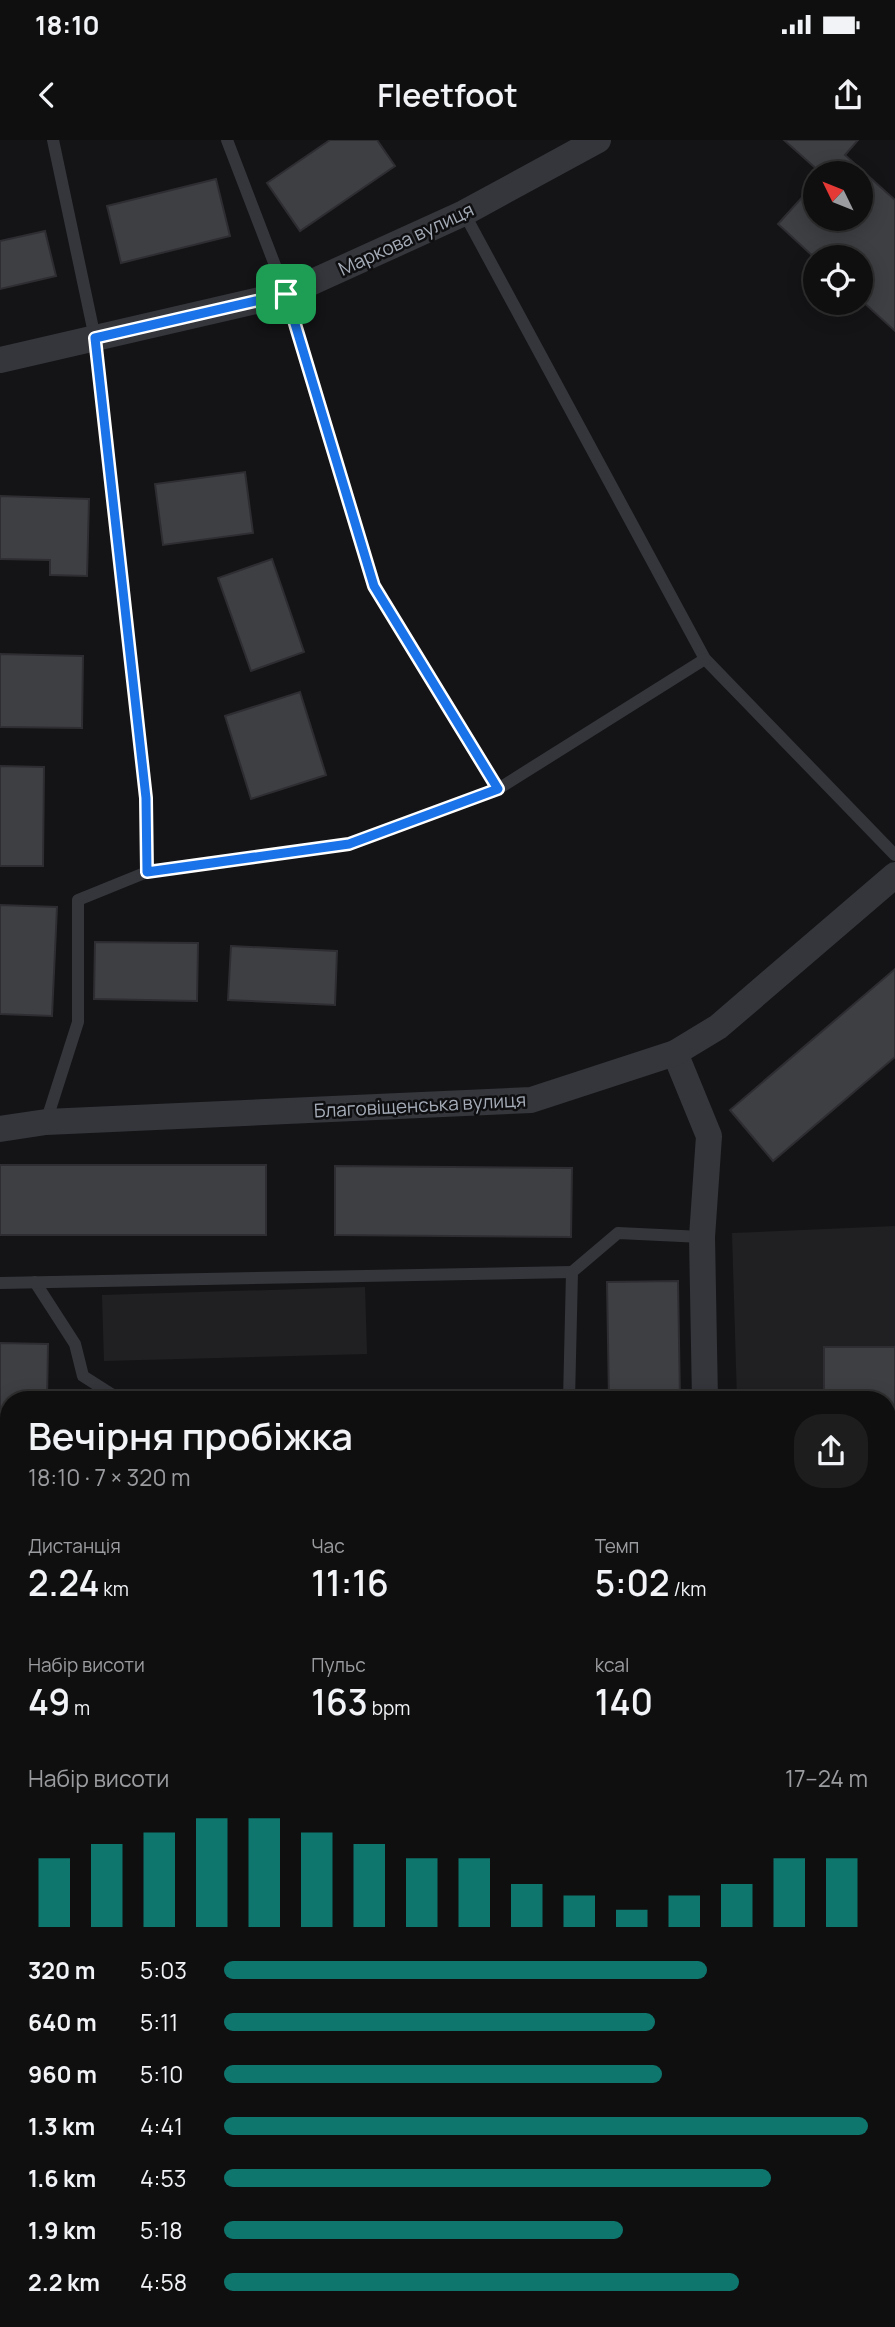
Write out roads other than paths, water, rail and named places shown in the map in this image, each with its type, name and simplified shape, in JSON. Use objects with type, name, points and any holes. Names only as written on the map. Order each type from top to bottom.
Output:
[{"type":"street","name":"Маркова вулиця","points":[[0,359],[286,294],[464,213],[598,140]]},
{"type":"street","name":"Благовіщенська вулиця","points":[[0,1129],[46,1122],[531,1100],[675,1052],[718,1027],[895,875]]},
{"type":"street","points":[[675,1052],[709,1136],[702,1237],[705,1391]]},
{"type":"lane","points":[[53,140],[95,338],[146,798],[147,872]]},
{"type":"lane","points":[[227,140],[286,294],[374,586],[498,789]]},
{"type":"lane","points":[[464,213],[705,659],[895,855]]},
{"type":"lane","points":[[46,1122],[78,1022],[78,900],[147,872],[349,844],[498,789],[705,659]]},
{"type":"lane","points":[[0,1283],[572,1272],[618,1233],[702,1237]]},
{"type":"lane","points":[[569,1391],[572,1272]]},
{"type":"lane","points":[[35,1282],[75,1344],[83,1376],[108,1391]]}]
